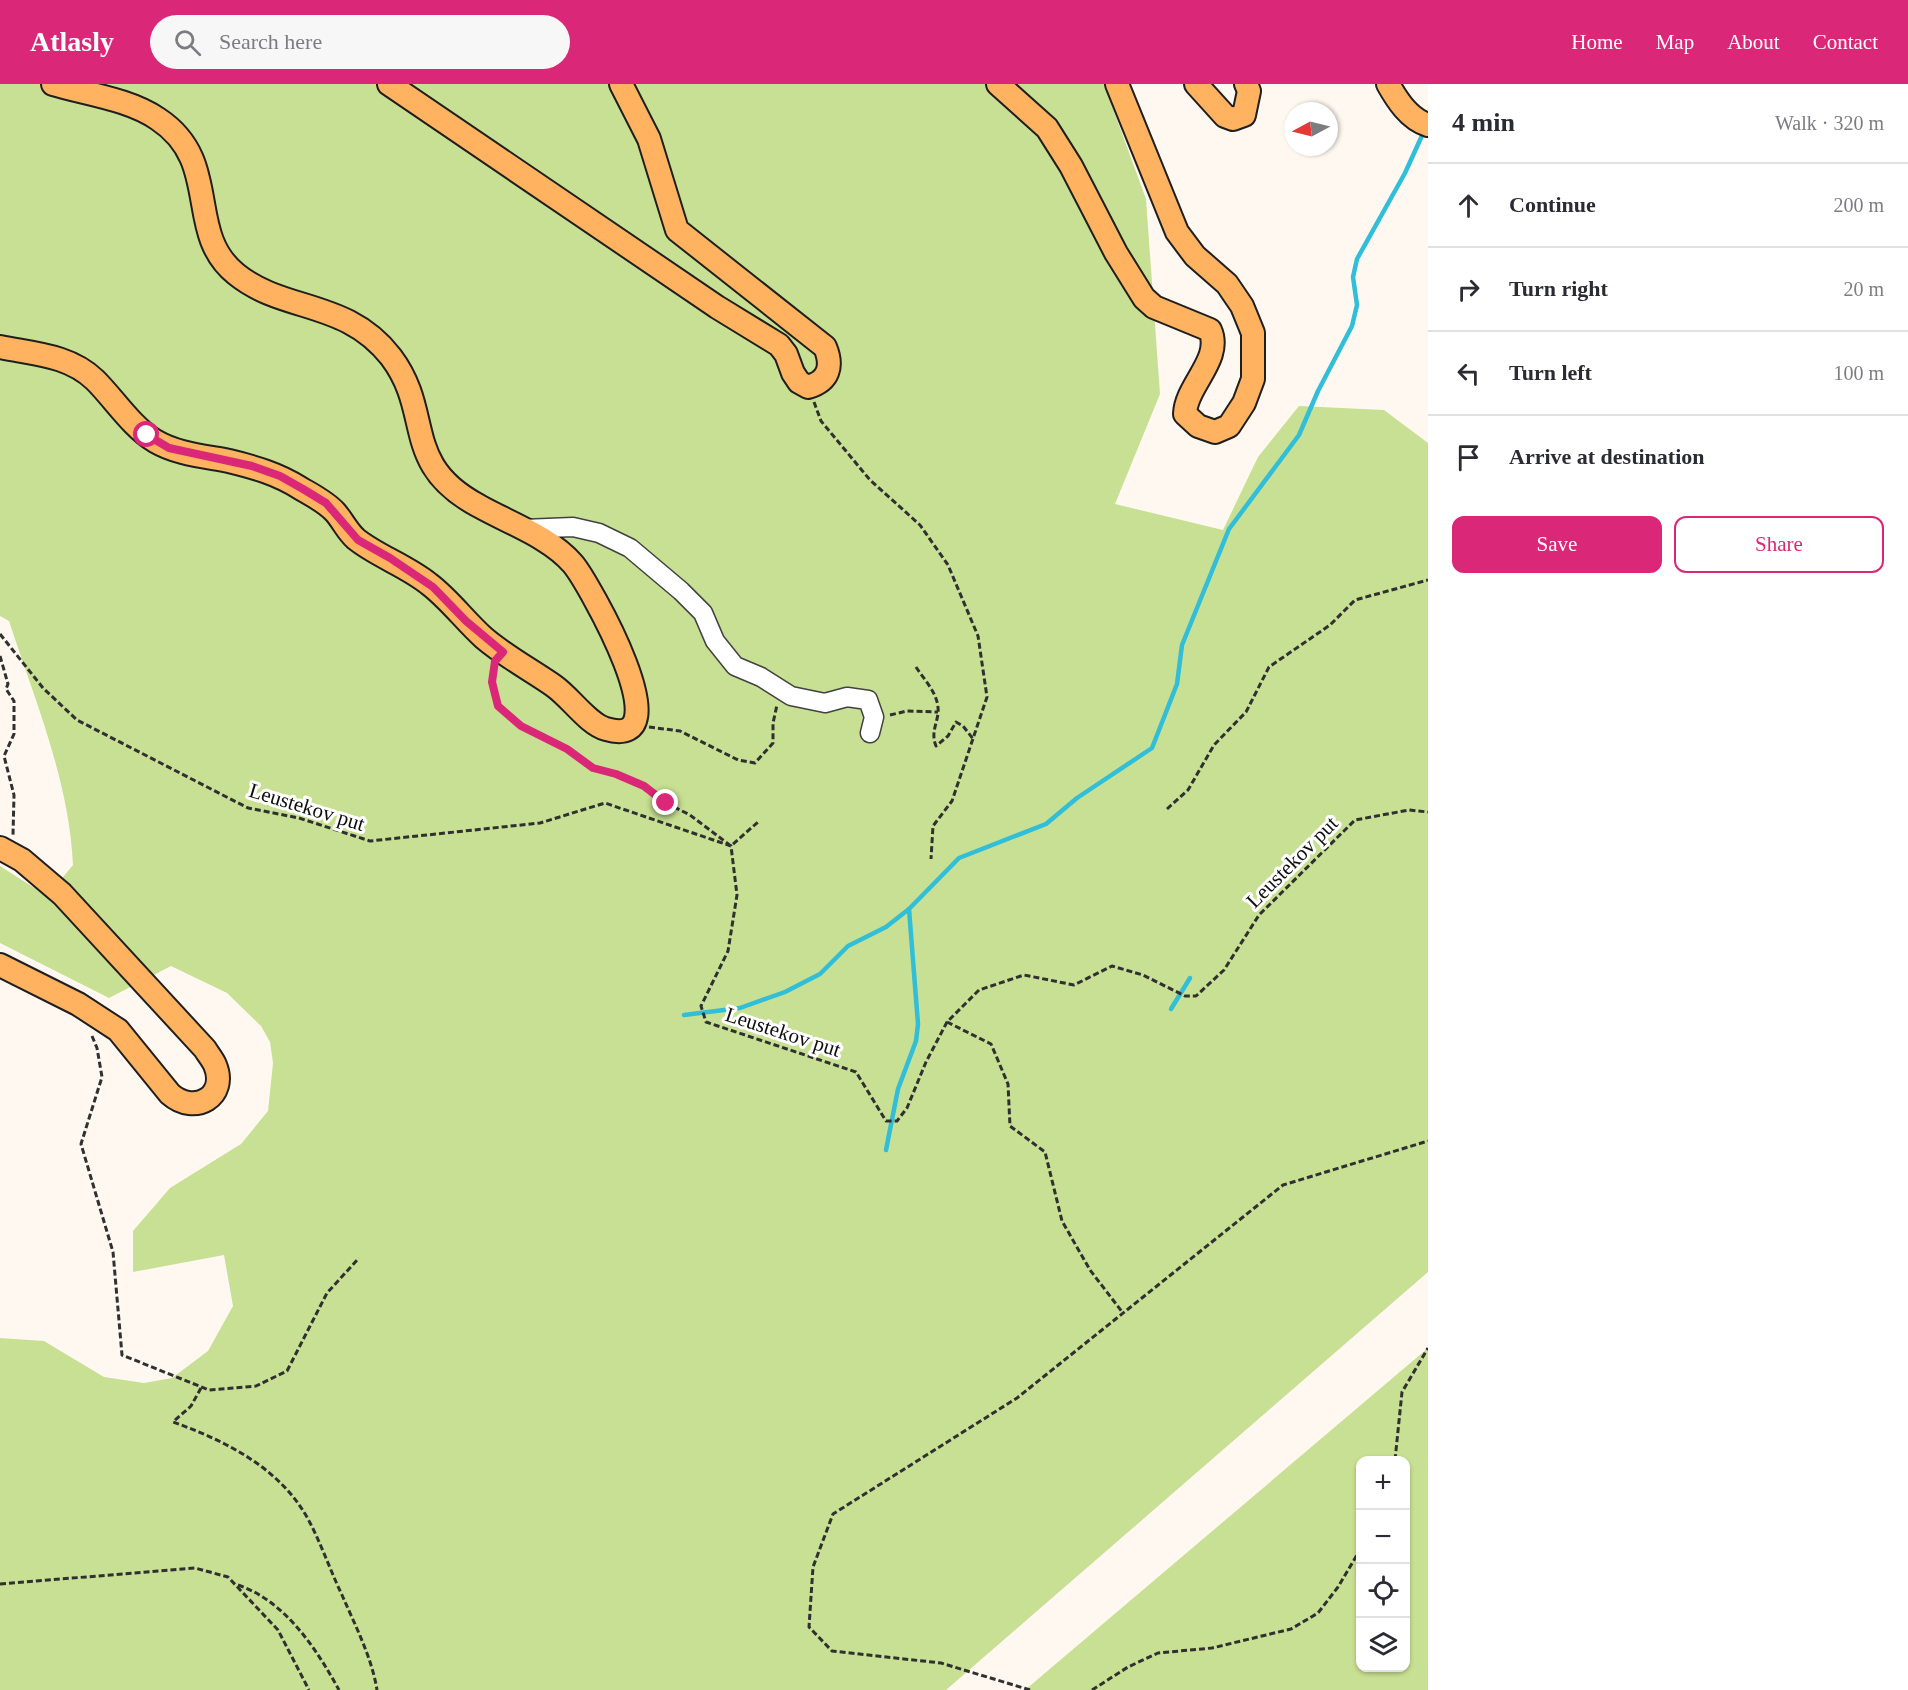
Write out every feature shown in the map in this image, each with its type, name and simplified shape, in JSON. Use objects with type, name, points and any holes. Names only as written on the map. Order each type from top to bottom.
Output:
[{"type":"main road","points":[[0,347],[52,356],[71,363],[92,377],[137,426],[164,446],[188,454],[252,466],[280,476],[303,489],[326,503],[358,540],[433,587],[473,628],[503,652],[571,698],[602,728],[618,730],[633,724],[639,709],[633,683],[588,584],[571,561],[555,547],[469,501],[432,468],[424,451],[405,380],[381,345],[360,327],[330,312],[254,285],[227,266],[215,249],[208,231],[197,166],[188,148],[158,118],[140,109],[53,84]]},
{"type":"main road","points":[[388,84],[709,302],[779,345],[786,354],[799,382],[808,387],[819,384],[829,370],[829,358],[825,347],[677,230],[649,139],[621,84]]},
{"type":"main road","points":[[998,84],[1047,128],[1071,166],[1116,253],[1144,298],[1154,306],[1210,330],[1214,346],[1185,403],[1185,414],[1198,426],[1215,432],[1229,426],[1244,403],[1253,379],[1253,333],[1242,306],[1227,284],[1194,256],[1177,232],[1117,84]]},
{"type":"main road","points":[[1196,84],[1226,116],[1233,119],[1244,115],[1247,107],[1246,84]]},
{"type":"main road","points":[[1388,84],[1395,97],[1412,116],[1426,124]]},
{"type":"main road","points":[[0,965],[111,1023],[180,1103],[191,1105],[207,1100],[212,1095],[218,1080],[216,1066],[205,1049],[62,894],[22,860],[3,849]]},
{"type":"lane","points":[[521,529],[573,527],[599,533],[630,548],[681,591],[703,613],[715,641],[735,666],[803,700],[825,704],[847,697],[868,700],[872,725]]},
{"type":"path","points":[[808,387],[821,421],[870,480],[920,525],[948,565],[978,636],[987,697],[952,801],[933,826],[931,859]]},
{"type":"path","points":[[1167,809],[1188,790],[1215,745],[1246,712],[1269,667],[1330,625],[1355,600],[1428,580]]},
{"type":"path","name":"Leustekov put","points":[[0,634],[43,688],[77,720],[248,808],[299,818],[370,841],[540,823],[605,802],[731,846],[737,895],[728,951],[701,1006],[706,1022],[856,1071],[886,1121],[897,1121],[907,1108],[926,1062],[947,1022],[979,990],[1024,975],[1074,984],[1112,966],[1143,975],[1185,996],[1196,996],[1224,970],[1259,915],[1355,820],[1409,810],[1428,812]]},
{"type":"path","points":[[503,652],[495,661],[492,682],[498,706],[521,726],[567,749],[593,768],[616,774],[644,786],[666,803],[690,815],[731,846],[758,822]]},
{"type":"path","points":[[0,656],[8,684],[6,689],[15,701],[14,734],[4,756],[14,795],[14,833],[3,849]]},
{"type":"path","points":[[916,667],[935,695],[938,712],[932,738],[936,746],[948,736],[956,722],[963,726],[974,740]]},
{"type":"path","points":[[633,724],[680,731],[738,760],[755,763],[773,742],[772,723],[783,691]]},
{"type":"path","points":[[872,725],[907,711],[938,712]]},
{"type":"path","points":[[947,1022],[991,1044],[1008,1084],[1010,1126],[1045,1152],[1062,1221],[1090,1270],[1123,1313]]},
{"type":"path","points":[[90,1030],[97,1048],[102,1077],[81,1144],[113,1252],[122,1355],[209,1390],[255,1386],[287,1371],[327,1293],[359,1258]]},
{"type":"path","points":[[1030,1690],[941,1663],[832,1651],[808,1627],[813,1567],[833,1514],[1017,1398],[1283,1185],[1428,1141]]},
{"type":"path","points":[[1396,1456],[1402,1392],[1428,1348]]},
{"type":"path","points":[[202,1387],[191,1406],[173,1422],[202,1432],[239,1450],[279,1481],[308,1518],[357,1630],[377,1690]]},
{"type":"path","points":[[1092,1690],[1128,1667],[1158,1653],[1212,1648],[1291,1629],[1318,1613],[1338,1587],[1356,1557]]},
{"type":"path","points":[[0,1584],[195,1568],[228,1577],[278,1630],[309,1690]]},
{"type":"path","points":[[236,1585],[258,1592],[301,1632],[339,1690]]},
{"type":"green space","points":[[0,84],[1104,84],[1146,199],[1160,394],[1115,504],[1223,530],[1258,457],[1299,406],[1384,410],[1428,443],[1428,1272],[946,1690],[0,1690],[0,1338],[44,1341],[104,1377],[144,1383],[172,1378],[208,1351],[233,1306],[224,1255],[133,1272],[133,1231],[170,1188],[241,1144],[268,1111],[273,1063],[270,1042],[261,1026],[227,993],[171,966],[109,998],[0,943],[0,866],[47,896],[73,865],[65,802],[49,741],[9,621],[0,616]]},
{"type":"green space","points":[[1428,1348],[1428,1690],[1025,1690]]},
{"type":"waterway","points":[[684,1015],[740,1008],[785,992],[820,974],[848,946],[886,927],[909,909],[959,858],[1046,824],[1077,798],[1152,748],[1177,684],[1182,645],[1229,529],[1299,435],[1318,391],[1352,326],[1357,305],[1353,277],[1357,259],[1405,173],[1425,129]]},
{"type":"waterway","points":[[886,1150],[898,1089],[916,1041],[918,1024],[909,909]]},
{"type":"waterway","points":[[1171,1009],[1190,978]]},
{"type":"route","points":[[147,435],[158,443],[188,454],[252,466],[280,476],[326,503],[358,540],[414,572],[433,587],[489,642],[503,652],[495,661],[492,682],[498,706],[521,726],[567,749],[593,768],[616,774],[644,786],[666,803]]}]
